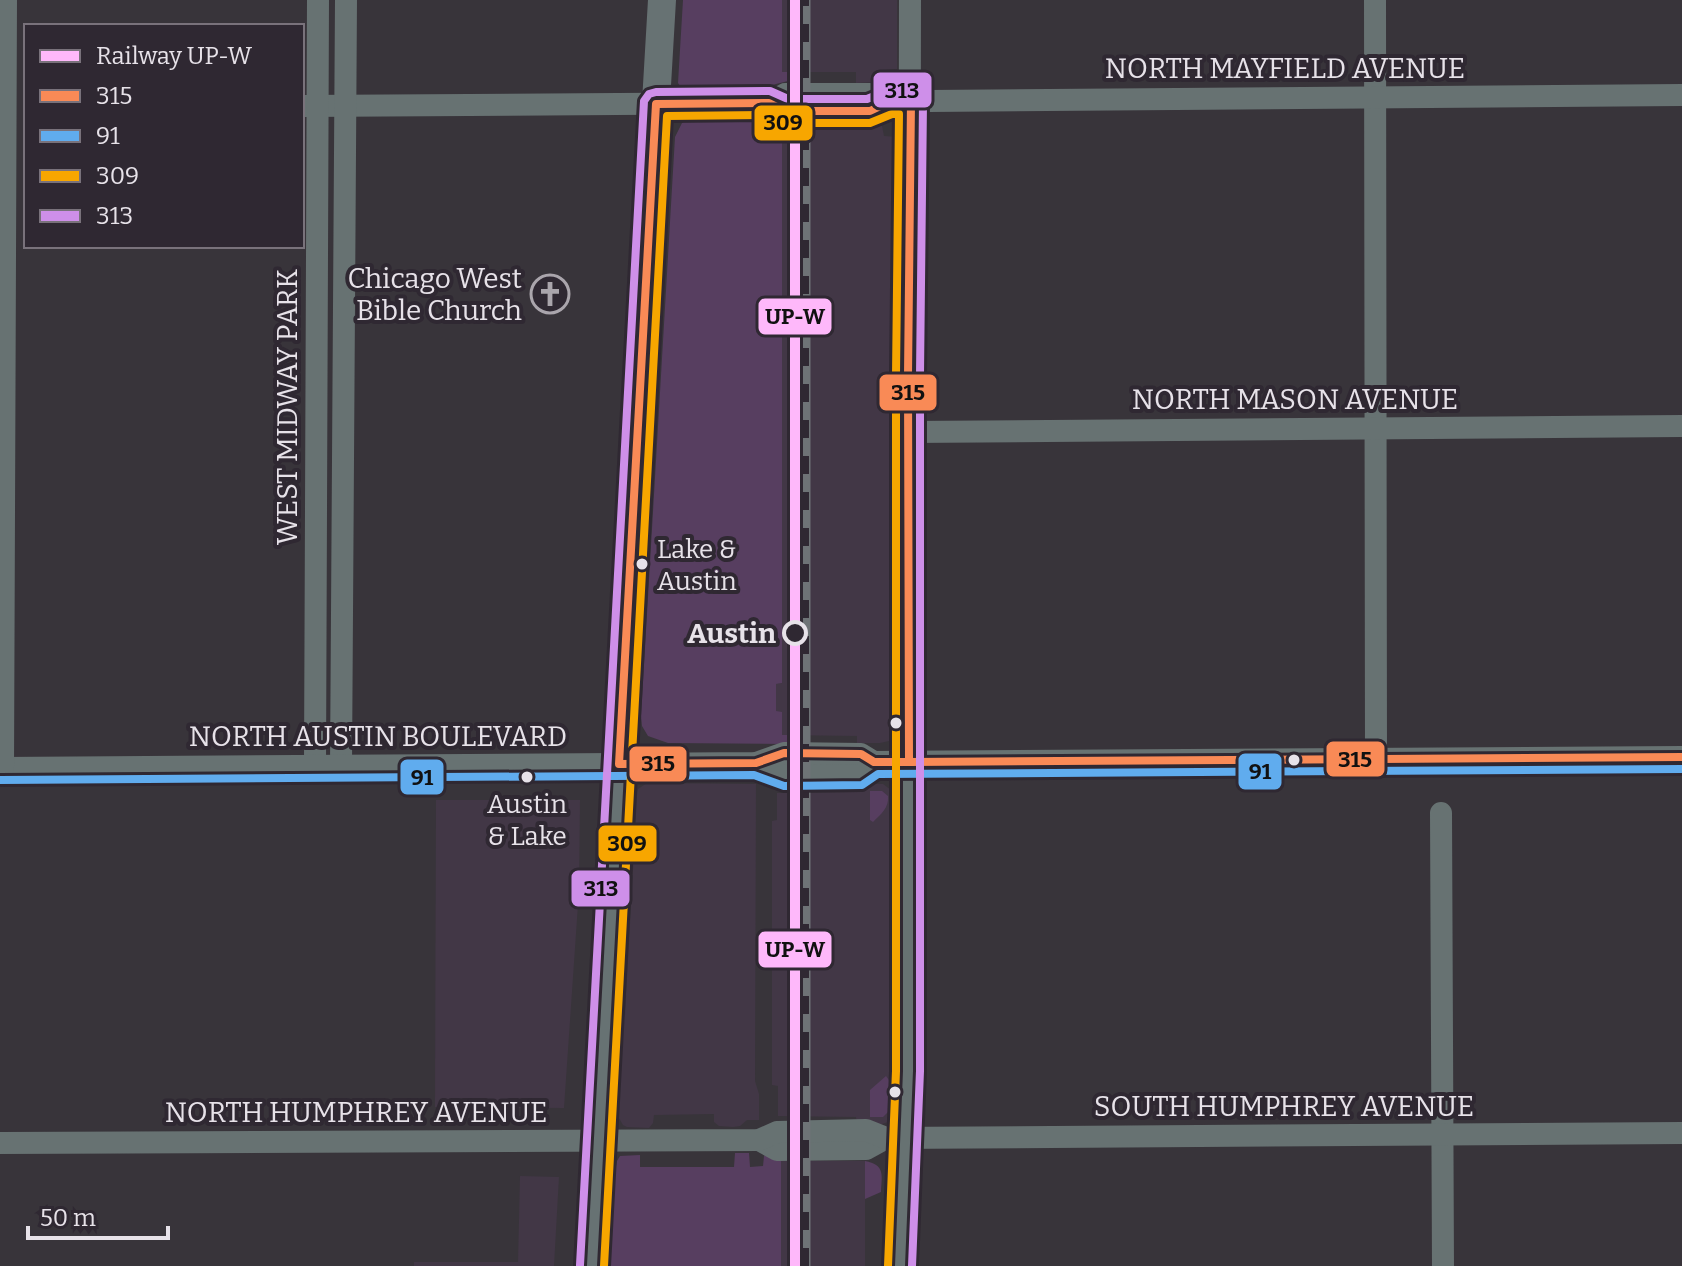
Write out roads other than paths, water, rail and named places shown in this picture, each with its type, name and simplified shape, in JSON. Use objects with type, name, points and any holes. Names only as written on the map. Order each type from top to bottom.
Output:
[{"type":"main road","points":[[591,1265],[662,0]]},
{"type":"street","points":[[2,768],[10,108],[6,0]]},
{"type":"street","name":"WEST MIDWAY PARK","points":[[315,766],[310,106],[318,0]]},
{"type":"street","name":"WEST MIDWAY PARK","points":[[341,766],[346,0]]},
{"type":"street","points":[[900,1266],[896,1138],[908,1056],[909,432],[900,102],[910,0]]},
{"type":"street","points":[[1375,0],[1376,759]]},
{"type":"street","name":"NORTH MAYFIELD AVENUE","points":[[310,106],[769,103],[785,94],[870,94],[900,102],[1682,95]]},
{"type":"street","name":"NORTH MASON AVENUE","points":[[909,432],[1682,426]]},
{"type":"street","name":"NORTH AUSTIN BOULEVARD","points":[[2,768],[756,763],[784,774],[861,773],[874,762],[1682,757]]},
{"type":"street","points":[[1441,813],[1443,1266]]},
{"type":"street","name":"NORTH HUMPHREY AVENUE","points":[[0,1143],[759,1140],[777,1132],[866,1130],[896,1138]]},
{"type":"street","name":"SOUTH HUMPHREY AVENUE","points":[[896,1138],[1682,1133]]},
{"type":"railway","points":[[806,0],[806,1266]]},
{"type":"rail line","name":"UP-W","points":[[795,0],[795,1266]]},
{"type":"place","name":"Chicago West Bible Church","points":[[550,294]]},
{"type":"place","name":"Lake & Austin","points":[[642,564]]},
{"type":"place","name":"Austin","points":[[795,633]]},
{"type":"place","name":"Austin & Lake","points":[[527,777]]}]
